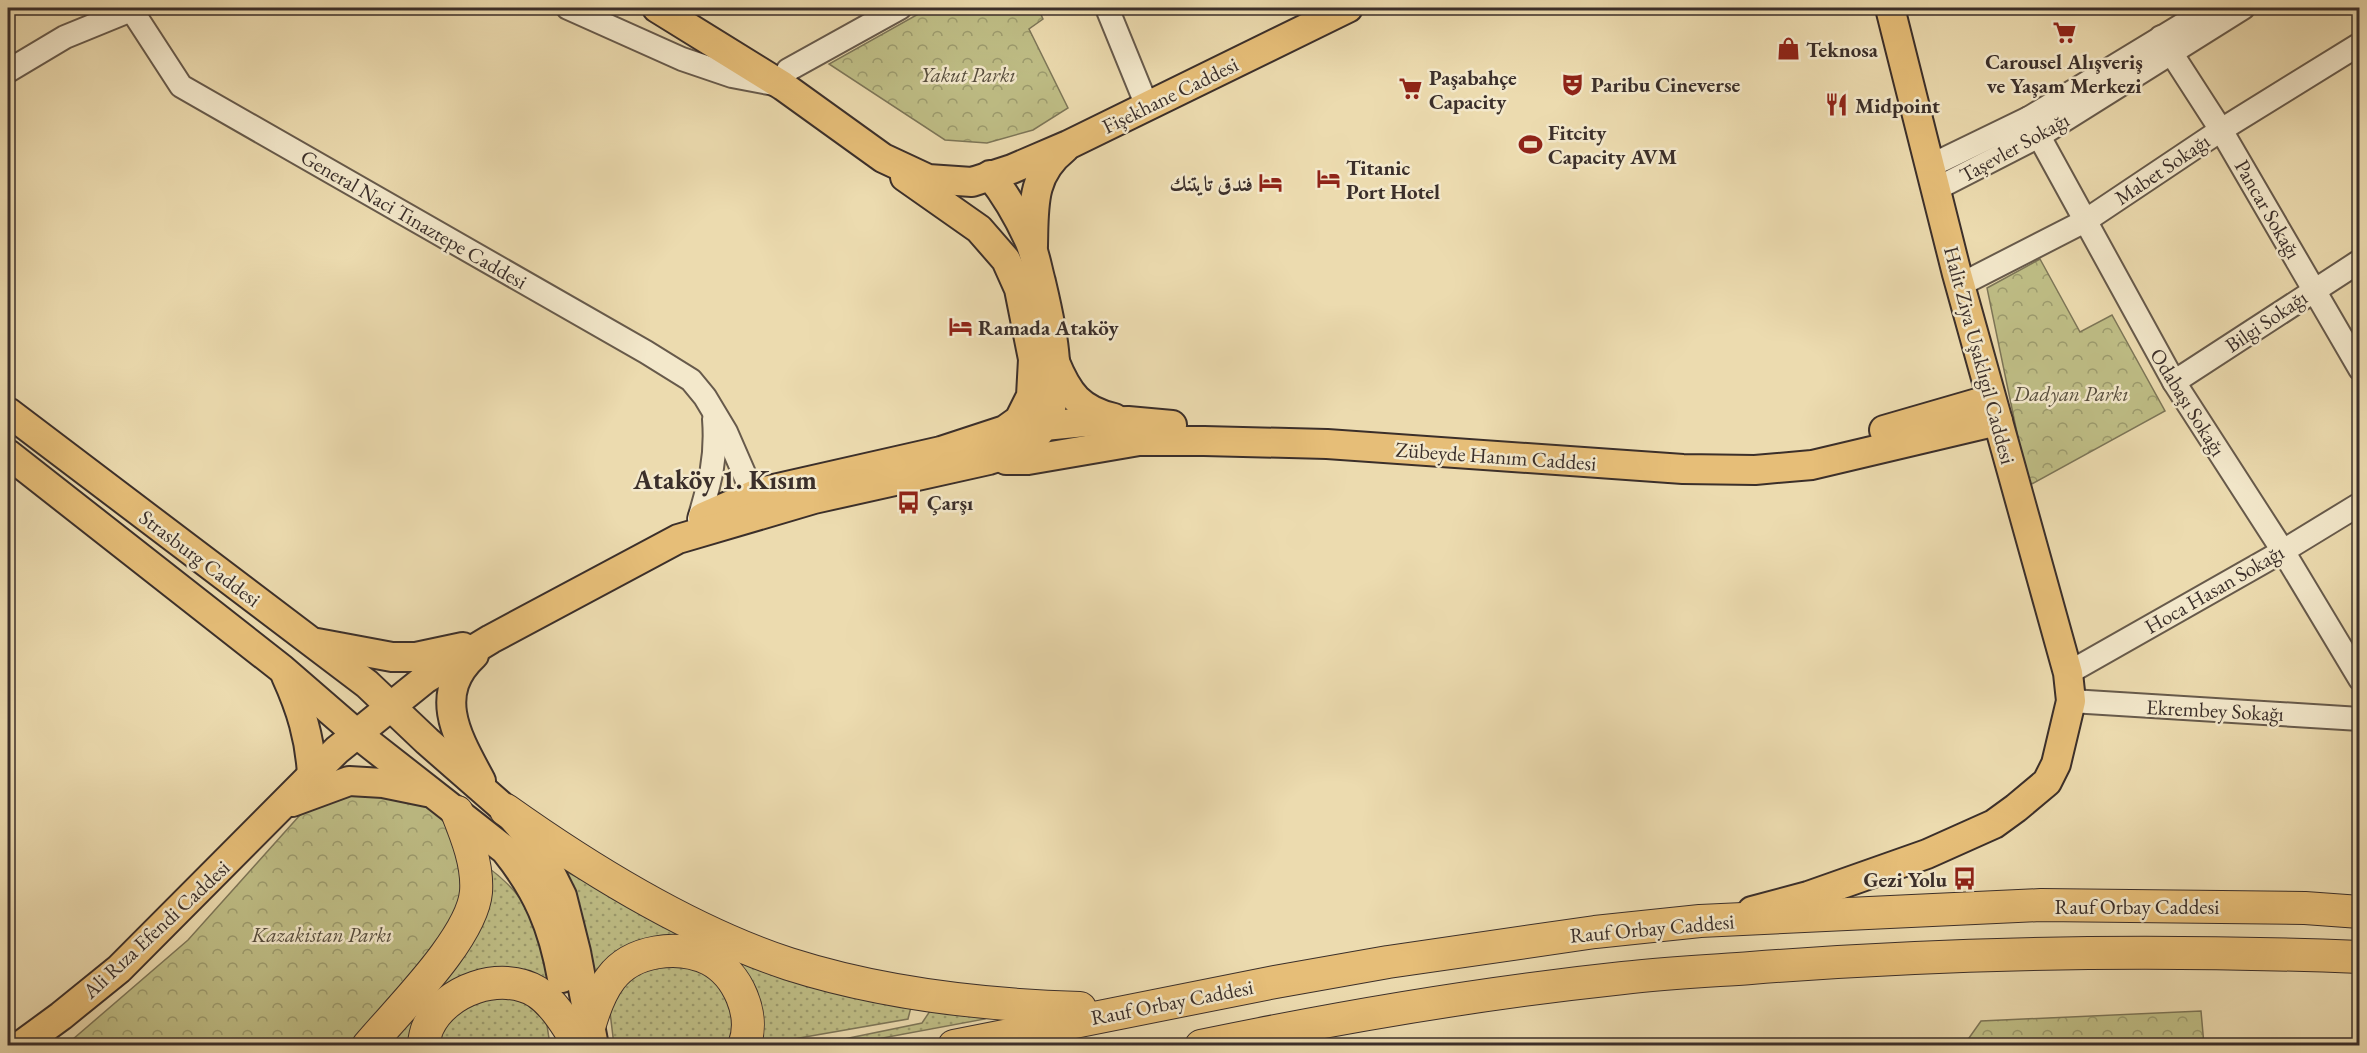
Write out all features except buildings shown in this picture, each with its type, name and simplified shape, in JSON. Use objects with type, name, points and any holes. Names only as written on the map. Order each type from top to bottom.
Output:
[{"type":"highway","points":[[368,1046],[446,954],[470,918],[476,892],[475,875],[465,833],[446,802]]},
{"type":"highway","points":[[497,802],[566,852],[624,886],[701,927],[788,963],[922,996],[1043,1007],[1132,1010]]},
{"type":"highway","name":"Rauf Orbay Caddesi","points":[[954,1046],[1275,981],[1476,948],[1700,921],[2041,905],[2133,904],[2360,912]]},
{"type":"highway","points":[[423,1046],[428,1027],[440,1009],[460,994],[475,987],[498,983],[522,986],[536,991],[583,1037],[596,1005],[612,976],[630,962],[646,954],[670,951],[690,953],[709,959],[723,969],[744,999],[749,1028],[744,1046]]},
{"type":"highway","points":[[1201,1046],[1313,1022],[1434,1002],[1601,980],[1696,972],[1816,963],[2010,954],[2244,953],[2360,957]]},
{"type":"main road","name":"Fişekhane Caddesi","points":[[657,8],[786,78],[913,154],[938,163],[990,175]]},
{"type":"main road","name":"Fişekhane Caddesi","points":[[690,8],[786,78],[883,158],[928,179],[972,182],[1012,169],[1068,145],[1348,8]]},
{"type":"main road","name":"Halit Ziya Uşaklıgil Caddesi","points":[[1700,921],[1808,896],[1928,854],[1994,824],[2047,782],[2056,764],[2071,701],[2068,673],[1960,285],[1890,8]]},
{"type":"main road","points":[[1022,202],[1044,169],[1068,145]]},
{"type":"main road","name":"Zübeyde Hanım Caddesi","points":[[883,158],[915,185],[980,229],[1006,260],[1021,298],[1033,359],[1032,440],[989,460]]},
{"type":"main road","points":[[990,175],[1022,202],[1048,312],[1054,361],[1053,398],[1032,423]]},
{"type":"main road","points":[[928,179],[973,198],[1022,202]]},
{"type":"main road","points":[[1054,361],[1064,382],[1080,403],[1091,411],[1128,421]]},
{"type":"main road","name":"Zübeyde Hanım Caddesi","points":[[357,734],[425,679],[491,639],[678,539],[779,494],[989,460],[1028,460],[1139,441],[1327,444],[1683,469],[1756,463],[1806,450],[1864,445],[1995,410]]},
{"type":"main road","name":"Strasburg Caddesi","points":[[8,412],[367,684],[427,741],[497,802]]},
{"type":"main road","name":"Zübeyde Hanım Caddesi","points":[[1128,421],[1572,443],[1756,463]]},
{"type":"main road","points":[[1032,423],[1128,421]]},
{"type":"main road","name":"Zübeyde Hanım Caddesi","points":[[678,539],[699,519],[779,494],[951,448],[1032,423]]},
{"type":"main road","name":"Strasburg Caddesi","points":[[8,454],[282,669],[357,734],[505,850],[540,900],[583,1037]]},
{"type":"main road","name":"Zübeyde Hanım Caddesi","points":[[491,639],[464,665],[453,682],[450,698],[452,717],[461,741],[497,802]]},
{"type":"main road","points":[[308,640],[373,655],[416,657],[491,639]]},
{"type":"main road","points":[[282,669],[300,706],[306,727],[312,775]]},
{"type":"main road","name":"Ali Rıza Efendi Caddesi","points":[[20,1046],[119,969],[312,775],[357,734]]},
{"type":"main road","name":"Ali Rıza Efendi Caddesi","points":[[284,805],[349,781],[382,783],[446,802]]},
{"type":"main road","points":[[497,802],[525,832],[541,854],[562,896],[567,912],[583,1037]]},
{"type":"street","points":[[8,71],[65,37],[133,8]]},
{"type":"street","name":"General Naci Tınaztepe Caddesi","points":[[133,8],[182,86],[691,380],[726,432],[746,478],[779,494]]},
{"type":"street","points":[[568,8],[682,59],[732,76],[786,78],[900,8]]},
{"type":"street","points":[[1107,8],[1147,106]]},
{"type":"street","name":"Taşevler Sokağı","points":[[2166,44],[2210,8]]},
{"type":"street","name":"Taşevler Sokağı","points":[[1933,178],[2034,127],[2166,44],[2243,8]]},
{"type":"street","name":"Pancar Sokağı","points":[[2166,44],[2221,130],[2360,369]]},
{"type":"street","name":"Mabet Sokağı","points":[[1960,285],[2085,221],[2221,130],[2360,45]]},
{"type":"street","name":"Odabaşı Sokağı","points":[[2034,127],[2174,382],[2283,551],[2360,679]]},
{"type":"street","name":"Bilgi Sokağı","points":[[2174,382],[2360,261]]},
{"type":"street","points":[[699,519],[710,484],[716,447],[714,412]]},
{"type":"street","name":"Hoca Hasan Sokağı","points":[[2068,673],[2283,551],[2360,504]]},
{"type":"street","name":"Ekrembey Sokağı","points":[[2071,701],[2360,719]]},
{"type":"green space","name":"Yakut Parkı","points":[[929,8],[1038,8],[1043,19],[1029,29],[1068,108],[1033,130],[987,143],[945,140],[829,64]]},
{"type":"green space","name":"Dadyan Parkı","points":[[2040,259],[2080,332],[2112,315],[2165,411],[2028,486],[1987,288]]},
{"type":"green space","name":"Kazakistan Parkı","points":[[354,788],[416,796],[439,813],[461,855],[465,885],[456,916],[392,1001],[350,1045],[65,1046],[188,940],[318,795]]},
{"type":"green space","points":[[486,866],[517,894],[527,908],[541,939],[557,996],[508,972],[410,1045],[381,1046]]},
{"type":"green space","points":[[567,872],[678,929],[911,1007],[908,1019],[759,1045],[712,953],[592,984]]},
{"type":"green space","points":[[655,960],[712,972],[727,999],[733,1018],[734,1027],[725,1045],[614,1045],[609,1004],[616,986]]},
{"type":"green space","points":[[513,990],[546,1019],[550,1045],[437,1046],[438,1035],[459,1004]]},
{"type":"green space","points":[[932,1008],[985,1016],[985,1019],[845,1045],[810,1046],[922,1023]]},
{"type":"green space","points":[[2201,1011],[2204,1045],[1964,1045],[1981,1021]]},
{"type":"place","name":"Carousel Alışveriş ve Yaşam Merkezi","points":[[2064,33]]},
{"type":"place","name":"Teknosa","points":[[1788,49]]},
{"type":"place","name":"Paribu Cineverse","points":[[1573,84]]},
{"type":"place","name":"Paşabahçe Capacity","points":[[1411,89]]},
{"type":"place","name":"Midpoint","points":[[1837,105]]},
{"type":"place","name":"Fitcity Capacity AVM","points":[[1530,144]]},
{"type":"place","name":"Titanic Port Hotel","points":[[1328,179]]},
{"type":"place","name":"فندق تايتنك","points":[[1271,183]]},
{"type":"place","name":"Ramada Ataköy","points":[[960,327]]},
{"type":"place","name":"Çarşı","points":[[909,502]]},
{"type":"place","name":"Gezi Yolu","points":[[1965,879]]},
{"type":"district","name":"Ataköy 1. Kısım","points":[[725,479]]}]
